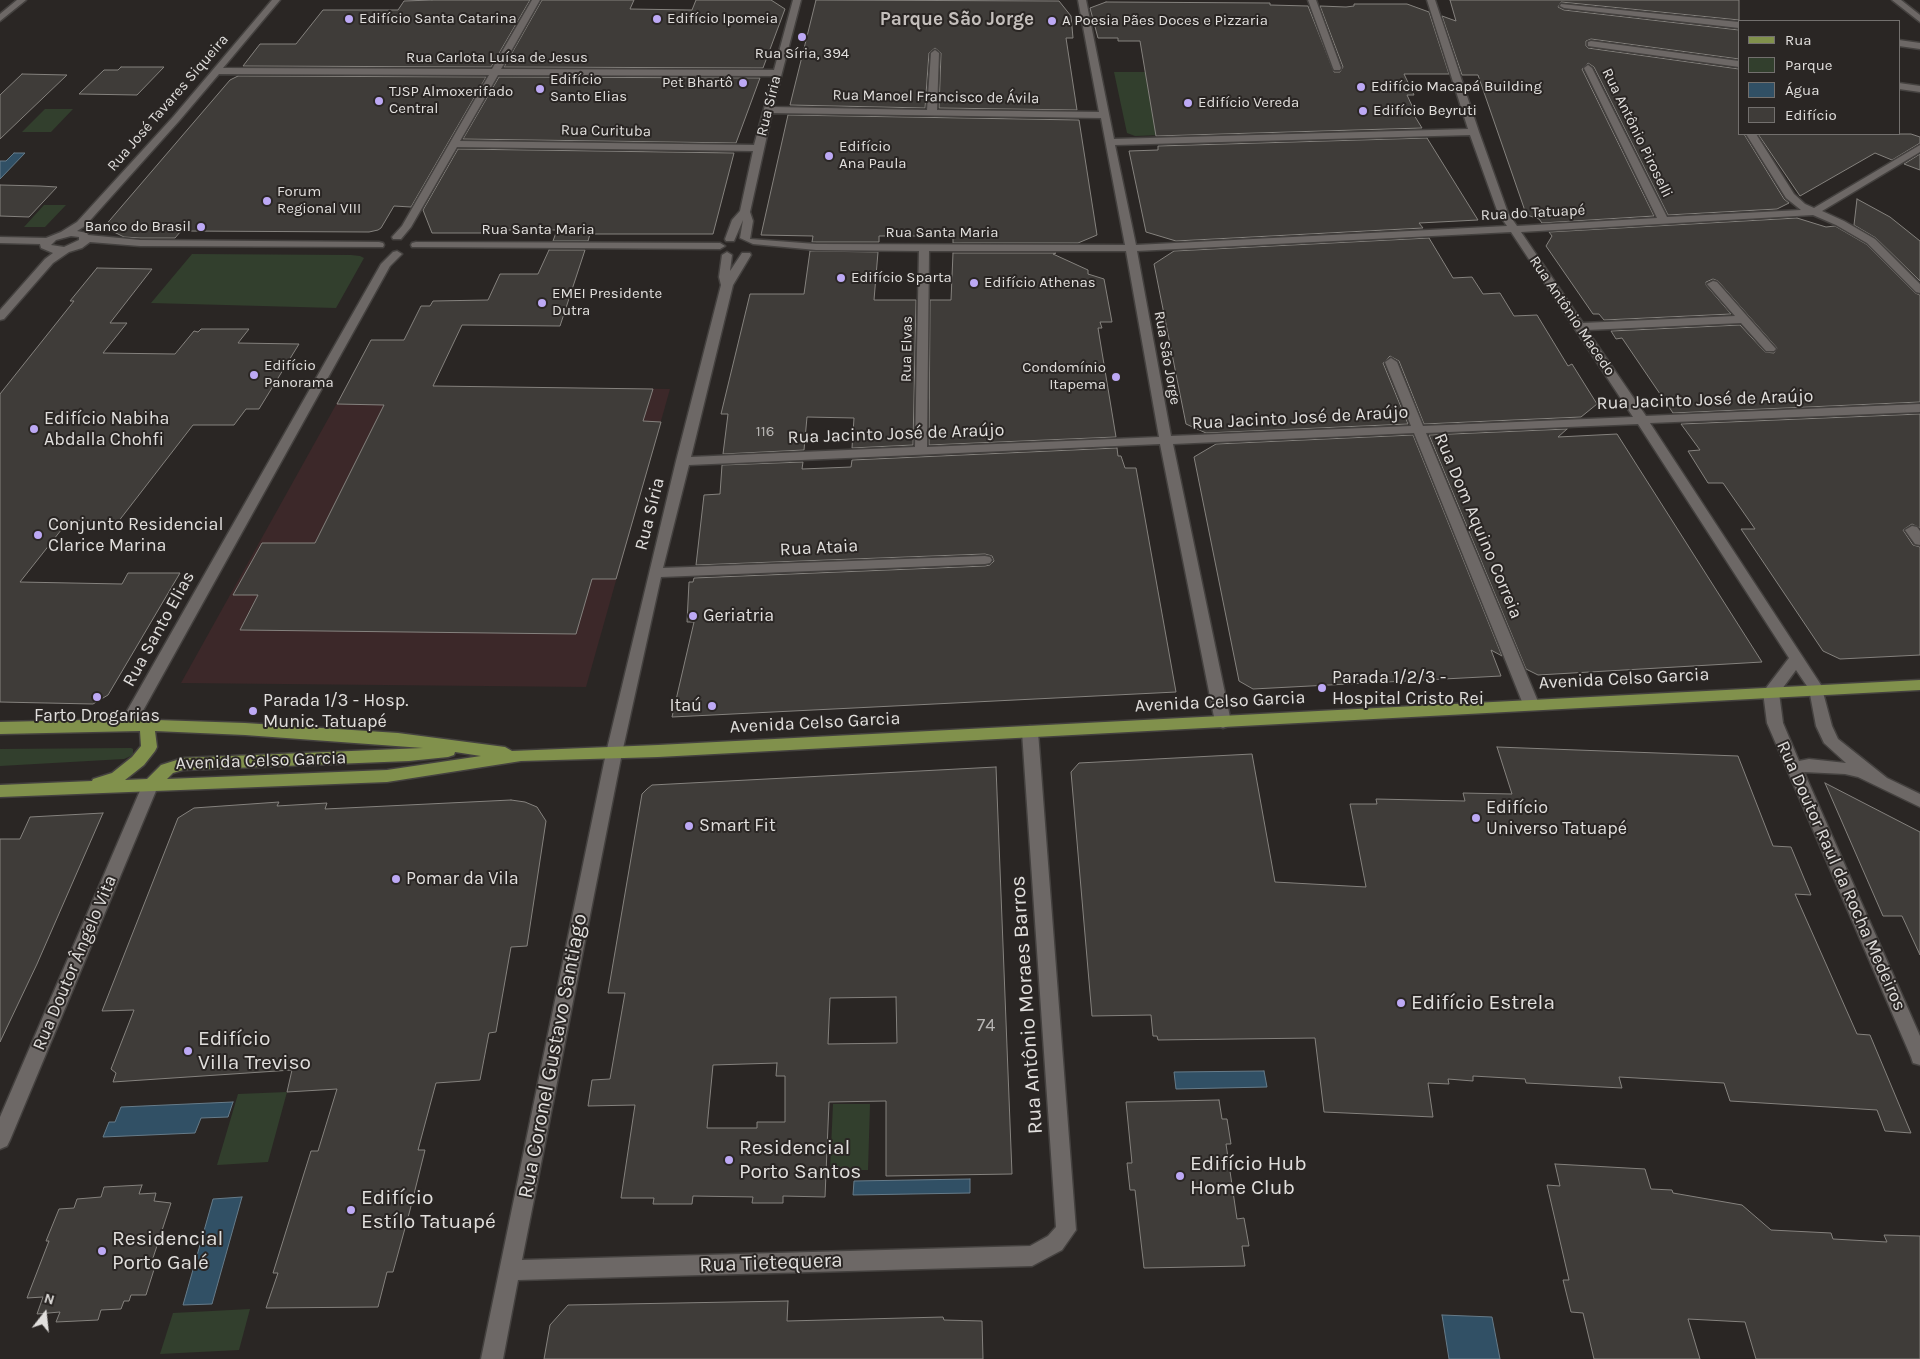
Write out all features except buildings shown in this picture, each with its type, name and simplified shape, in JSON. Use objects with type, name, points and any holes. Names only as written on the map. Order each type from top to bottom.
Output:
[{"type":"main road","name":"Avenida Celso Garcia","points":[[0,791],[387,776],[521,755],[614,753],[1920,685]]},
{"type":"main road","name":"Avenida Celso Garcia","points":[[0,728],[127,725],[245,729],[398,738],[521,755]]},
{"type":"main road","points":[[81,788],[118,777],[138,761],[149,747],[147,726]]},
{"type":"main road","points":[[150,786],[167,770],[183,764],[409,755],[472,748]]},
{"type":"street","points":[[0,18],[22,0]]},
{"type":"street","name":"Rua José Tavares Siqueira","points":[[49,251],[65,250],[82,244],[82,232],[276,0]]},
{"type":"street","points":[[0,317],[49,251],[66,234],[82,232],[140,242],[383,254],[386,240],[403,234],[536,0]]},
{"type":"street","name":"Rua Síria","points":[[730,239],[737,220],[744,212],[758,148],[797,0]]},
{"type":"street","name":"Rua São Jorge","points":[[1082,0],[1131,248],[1166,441],[1223,722]]},
{"type":"street","points":[[1312,0],[1337,68]]},
{"type":"street","name":"Rua Antônio Macedo","points":[[1431,0],[1502,213],[1515,229],[1642,420],[1816,689]]},
{"type":"street","points":[[1896,0],[1920,20]]},
{"type":"street","points":[[1564,6],[1738,26]]},
{"type":"street","points":[[1900,43],[1920,46]]},
{"type":"street","points":[[1591,44],[1738,64]]},
{"type":"street","points":[[932,112],[935,53]]},
{"type":"street","name":"Rua Antônio Piroselli","points":[[1588,68],[1664,221]]},
{"type":"street","name":"Rua Carlota Luísa de Jesus","points":[[217,71],[778,73]]},
{"type":"street","points":[[1900,86],[1920,89]]},
{"type":"street","name":"Rua Manoel Francisco de Ávila","points":[[768,110],[1104,115]]},
{"type":"street","points":[[1110,142],[1474,132]]},
{"type":"street","points":[[1752,135],[1790,196],[1801,206],[1840,223],[1871,241],[1920,290]]},
{"type":"street","name":"Rua Curituba","points":[[453,144],[758,148]]},
{"type":"street","name":"Rua do Tatuapé","points":[[1131,248],[1814,212],[1920,148]]},
{"type":"street","name":"Rua Síria","points":[[614,753],[682,461],[727,285],[746,255],[757,246],[749,239],[748,221],[744,212]]},
{"type":"street","points":[[403,234],[414,239],[416,245]]},
{"type":"street","points":[[723,250],[730,239]]},
{"type":"street","name":"Rua Santa Maria","points":[[730,239],[749,239],[816,246],[1131,248]]},
{"type":"street","points":[[0,240],[49,251]]},
{"type":"street","name":"Rua Santa Maria","points":[[416,245],[723,250],[746,255]]},
{"type":"street","name":"Rua Santo Elias","points":[[127,725],[383,254],[397,254],[408,251],[416,245]]},
{"type":"street","name":"Rua Elvas","points":[[921,451],[924,248]]},
{"type":"street","name":"Rua Síria","points":[[723,250],[724,277],[727,285]]},
{"type":"street","points":[[1713,284],[1770,349]]},
{"type":"street","points":[[1580,327],[1745,319]]},
{"type":"street","name":"Rua Dom Aquino Correia","points":[[1391,362],[1531,704]]},
{"type":"street","name":"Rua Jacinto José de Araújo","points":[[682,461],[1920,408]]},
{"type":"street","name":"Rua Ataia","points":[[655,573],[985,560]]},
{"type":"street","points":[[1771,692],[1796,659]]},
{"type":"street","points":[[1816,689],[1824,726],[1832,743],[1881,782]]},
{"type":"street","name":"Rua Doutor Raul da Rocha Medeiros","points":[[1771,692],[1775,724],[1920,1057]]},
{"type":"street","name":"Rua Antônio Moraes Barros","points":[[1030,732],[1066,1230],[1055,1243],[1032,1256]]},
{"type":"street","name":"Rua Coronel Gustavo Santiago","points":[[492,1359],[614,753]]},
{"type":"street","points":[[1794,768],[1809,765],[1845,768],[1881,782],[1920,802]]},
{"type":"street","name":"Rua Doutor Ângelo Vita","points":[[0,1140],[150,786]]},
{"type":"street","name":"Rua Tietequera","points":[[510,1270],[1032,1256]]},
{"type":"shaded area","points":[[347,385],[670,389],[586,687],[181,683]]},
{"type":"green space","points":[[1114,72],[1146,72],[1295,130],[1135,136],[1127,133]]},
{"type":"green space","points":[[45,109],[73,109],[51,132],[22,132]]},
{"type":"green space","points":[[44,205],[66,205],[45,227],[24,227]]},
{"type":"green space","points":[[192,254],[351,255],[364,258],[336,308],[151,303]]},
{"type":"green space","points":[[0,749],[133,749],[133,755],[124,759],[0,766]]},
{"type":"green space","points":[[287,1092],[268,1162],[217,1165],[238,1094]]},
{"type":"green space","points":[[833,1104],[870,1104],[868,1170],[830,1170]]},
{"type":"green space","points":[[250,1309],[239,1350],[160,1354],[173,1313]]},
{"type":"water","points":[[14,153],[25,153],[0,179],[0,161],[6,161]]},
{"type":"water","points":[[1264,1071],[1267,1087],[1176,1089],[1174,1072]]},
{"type":"water","points":[[233,1102],[228,1117],[201,1118],[195,1133],[103,1137],[109,1122],[115,1122],[121,1107]]},
{"type":"water","points":[[970,1179],[970,1193],[853,1195],[854,1181]]},
{"type":"water","points":[[242,1197],[212,1304],[183,1305],[213,1199]]},
{"type":"water","points":[[1442,1315],[1492,1317],[1500,1359],[1449,1359]]},
{"type":"place","name":"Edifício Santa Catarina","points":[[349,19]]},
{"type":"place","name":"Edifício Ipomeia","points":[[657,19]]},
{"type":"place","name":"A Poesia Pães Doces e Pizzaria","points":[[1052,21]]},
{"type":"place","name":"Rua Síria, 394","points":[[802,37]]},
{"type":"place","name":"Pet Bhartô","points":[[743,83]]},
{"type":"place","name":"Edifício Macapá Building","points":[[1361,87]]},
{"type":"place","name":"Edifício Santo Elias","points":[[540,89]]},
{"type":"place","name":"TJSP Almoxerifado Central","points":[[379,101]]},
{"type":"place","name":"Edifício Vereda","points":[[1188,103]]},
{"type":"place","name":"Edifício Beyruti","points":[[1363,111]]},
{"type":"place","name":"Edifício Ana Paula","points":[[829,156]]},
{"type":"place","name":"Forum Regional VIII","points":[[267,201]]},
{"type":"place","name":"Banco do Brasil","points":[[201,227]]},
{"type":"place","name":"Edifício Sparta","points":[[841,278]]},
{"type":"place","name":"Edifício Athenas","points":[[974,283]]},
{"type":"place","name":"EMEI Presidente Dutra","points":[[542,303]]},
{"type":"place","name":"Edifício Panorama","points":[[254,375]]},
{"type":"place","name":"Condomínio Itapema","points":[[1116,377]]},
{"type":"place","name":"Edifício Nabiha Abdalla Chohfi","points":[[34,429]]},
{"type":"place","name":"Conjunto Residencial Clarice Marina","points":[[38,535]]},
{"type":"place","name":"Geriatria","points":[[693,616]]},
{"type":"place","name":"Parada 1/2/3 - Hospital Cristo Rei","points":[[1322,688]]},
{"type":"place","name":"Farto Drogarias","points":[[97,697]]},
{"type":"place","name":"Itaú","points":[[712,706]]},
{"type":"place","name":"Parada 1/3 - Hosp. Munic. Tatuapé","points":[[253,711]]},
{"type":"place","name":"Edifício Universo Tatuapé","points":[[1476,818]]},
{"type":"place","name":"Smart Fit","points":[[689,826]]},
{"type":"place","name":"Pomar da Vila","points":[[396,879]]},
{"type":"place","name":"Edifício Estrela","points":[[1401,1003]]},
{"type":"place","name":"Edifício Villa Treviso","points":[[188,1051]]},
{"type":"place","name":"Residencial Porto Santos","points":[[729,1160]]},
{"type":"place","name":"Edifício Hub Home Club","points":[[1180,1176]]},
{"type":"place","name":"Edifício Estílo Tatuapé","points":[[351,1210]]},
{"type":"place","name":"Residencial Porto Galé","points":[[102,1251]]},
{"type":"district","name":"Parque São Jorge","points":[[957,20]]}]
